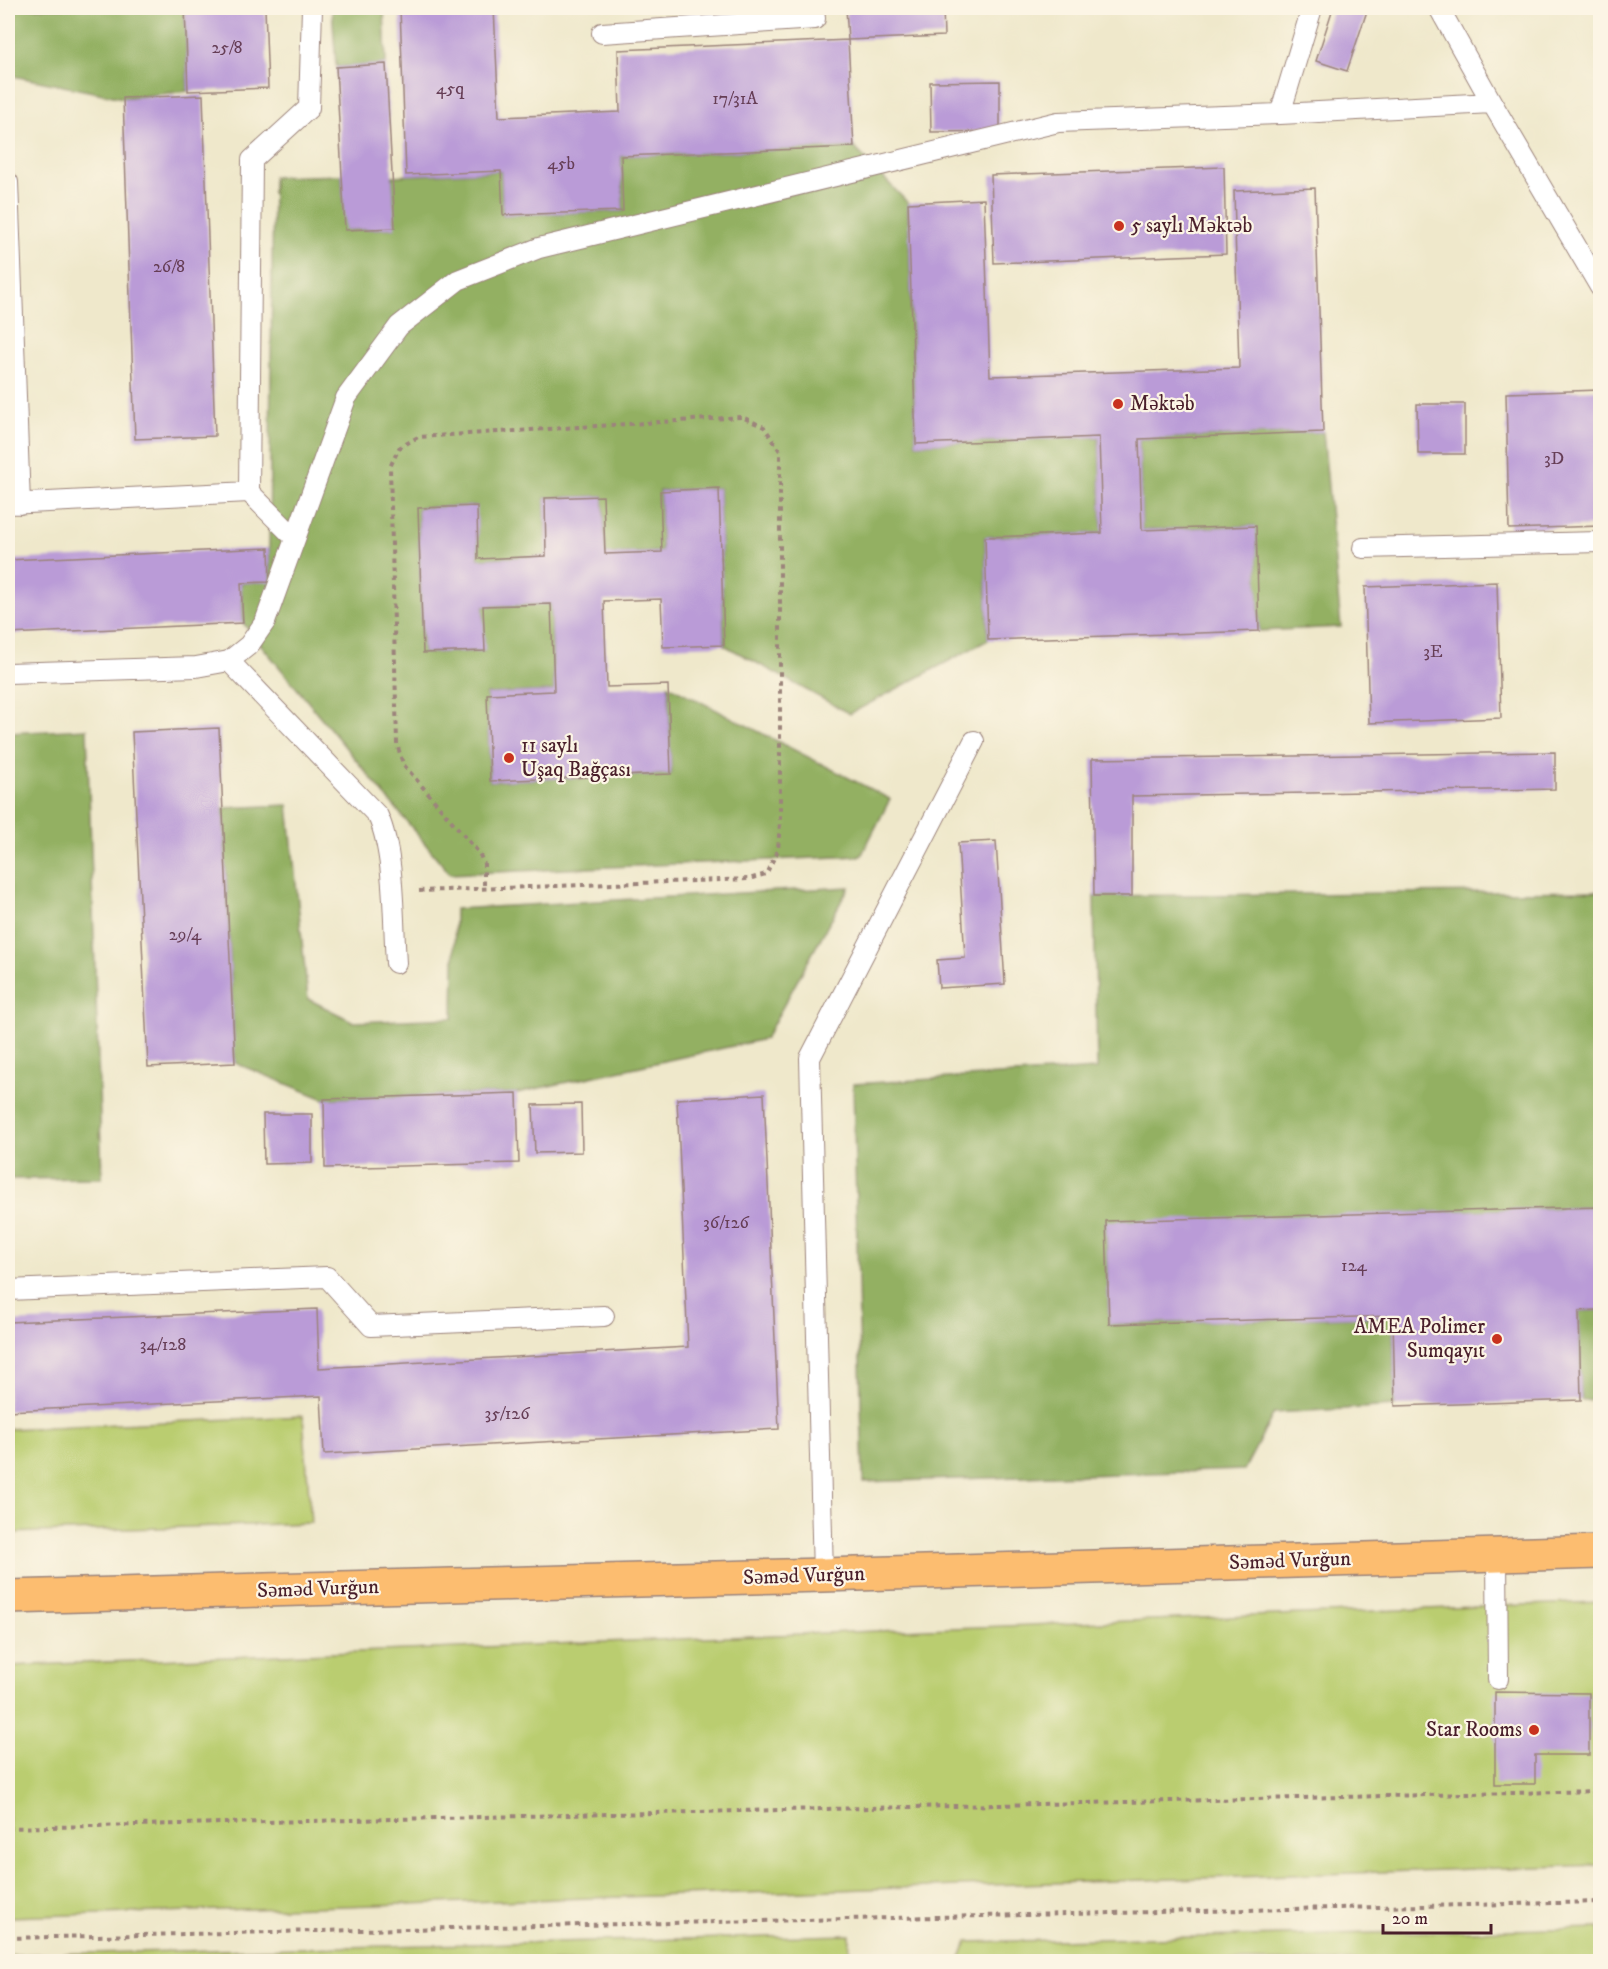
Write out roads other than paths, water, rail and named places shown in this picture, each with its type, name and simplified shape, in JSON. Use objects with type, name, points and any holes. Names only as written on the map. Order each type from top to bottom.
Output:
[{"type":"main road","name":"Səməd Vurğun","points":[[8,1597],[1600,1552]]},
{"type":"lane","points":[[295,538],[249,492],[252,160],[309,108],[312,8]]},
{"type":"lane","points":[[602,33],[815,18],[814,8]]},
{"type":"lane","points":[[1280,114],[1312,8]]},
{"type":"lane","points":[[1439,8],[1600,287]]},
{"type":"lane","points":[[8,673],[196,667],[229,661],[249,645],[265,622],[346,398],[399,326],[458,280],[539,248],[1058,122],[1492,103]]},
{"type":"lane","points":[[8,182],[14,504],[249,492]]},
{"type":"lane","points":[[1362,548],[1600,542]]},
{"type":"lane","points":[[229,661],[378,816],[385,831],[396,963]]},
{"type":"lane","points":[[823,1575],[810,1058],[974,741]]},
{"type":"lane","points":[[8,1290],[327,1277],[370,1326],[604,1316]]},
{"type":"lane","points":[[1497,1555],[1498,1679]]},
{"type":"place","name":"5 saylı Məktəb","points":[[1119,226]]},
{"type":"place","name":"Məktəb","points":[[1118,404]]},
{"type":"place","name":"11 saylı Uşaq Bağçası","points":[[509,758]]},
{"type":"place","name":"AMEA Polimer Sumqayıt","points":[[1497,1339]]},
{"type":"place","name":"Star Rooms","points":[[1534,1730]]}]
